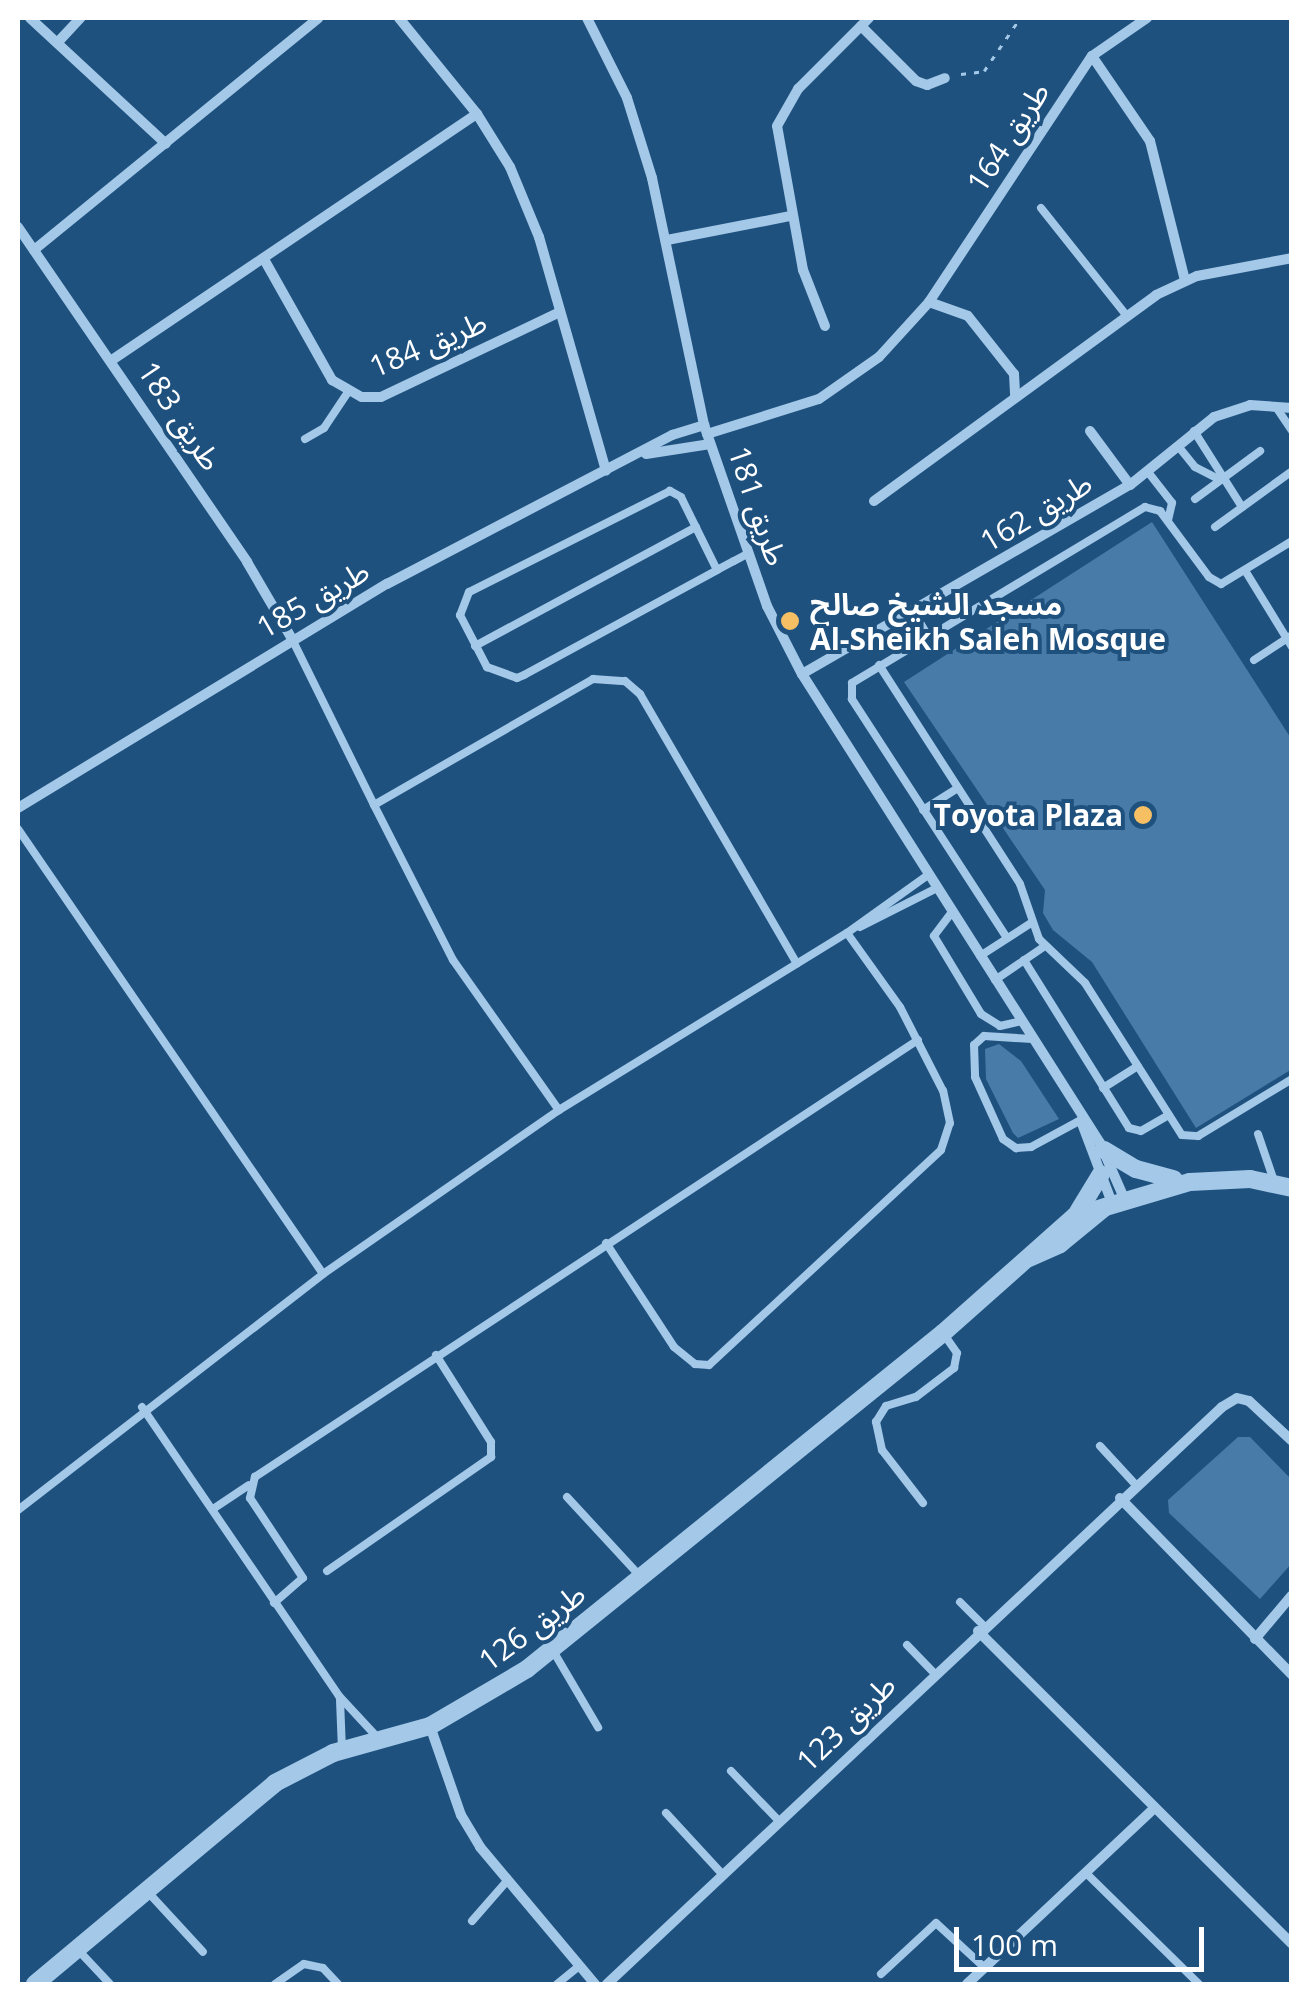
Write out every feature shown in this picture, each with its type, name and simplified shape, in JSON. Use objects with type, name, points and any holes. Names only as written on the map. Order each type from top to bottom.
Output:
[{"type":"street","points":[[30,18],[166,144]]},
{"type":"street","points":[[58,42],[80,18]]},
{"type":"street","points":[[34,250],[318,18]]},
{"type":"street","points":[[399,18],[477,114],[510,167],[560,312],[606,471]]},
{"type":"street","name":"طريق 181","points":[[587,18],[627,98],[667,240],[707,434],[749,553],[802,674],[1081,1120],[1104,1150],[1113,1202]]},
{"type":"street","name":"طريق 164","points":[[707,434],[829,393],[879,357],[929,302],[1092,56],[1147,18]]},
{"type":"street","points":[[825,326],[806,284],[791,216],[776,137],[780,116],[865,22],[916,81],[932,84],[945,78]]},
{"type":"street","points":[[1092,56],[1145,130],[1185,280]]},
{"type":"street","points":[[112,360],[265,261],[477,114]]},
{"type":"street","points":[[667,240],[791,216]]},
{"type":"street","name":"طريق 183","points":[[18,227],[112,360],[292,639]]},
{"type":"street","points":[[874,501],[1127,316],[1185,280],[1292,258]]},
{"type":"street","name":"طريق 184","points":[[265,261],[332,380],[348,392],[381,396],[560,312]]},
{"type":"street","points":[[929,302],[968,316],[1016,379],[1013,398]]},
{"type":"street","name":"طريق 162","points":[[802,674],[1130,485],[1194,431],[1237,406],[1292,408]]},
{"type":"street","points":[[1090,430],[1130,485]]},
{"type":"street","name":"طريق 185","points":[[645,454],[672,435],[707,434]]},
{"type":"street","name":"طريق 185","points":[[18,808],[292,639],[606,471],[707,434]]},
{"type":"street","name":"طريق 181","points":[[1081,1120],[1113,1202]]},
{"type":"street","points":[[1104,1150],[1136,1170],[1190,1182]]},
{"type":"street","points":[[1075,1216],[1101,1174]]},
{"type":"street","name":"طريق 126","points":[[35,1984],[275,1783],[342,1750],[430,1726],[552,1649],[943,1334],[1029,1258],[1042,1238],[1075,1216],[1190,1182],[1283,1186]]},
{"type":"street","name":"طريق 126","points":[[1029,1258],[1060,1244],[1113,1202]]},
{"type":"street","name":"طريق 123","points":[[608,1984],[1134,1482],[1222,1407],[1236,1398],[1249,1401],[1292,1441]]},
{"type":"street","points":[[1120,1498],[1292,1675]]},
{"type":"street","points":[[1256,1639],[1292,1595]]},
{"type":"street","points":[[981,1628],[1152,1810],[1292,1944]]},
{"type":"street","points":[[430,1726],[460,1814],[506,1882],[595,1984]]},
{"type":"street","points":[[968,1984],[1152,1810]]},
{"type":"lane","points":[[1041,208],[1127,316]]},
{"type":"lane","points":[[305,438],[324,428],[348,392]]},
{"type":"lane","points":[[1276,408],[1292,432]]},
{"type":"lane","points":[[1194,431],[1220,480],[1242,507]]},
{"type":"lane","points":[[1178,446],[1195,468],[1220,480]]},
{"type":"lane","points":[[1195,499],[1260,450]]},
{"type":"lane","points":[[1216,527],[1292,471]]},
{"type":"lane","points":[[1148,472],[1172,504],[1168,520]]},
{"type":"lane","points":[[717,570],[681,497],[665,492],[469,592],[460,615],[493,674],[517,678],[749,553]]},
{"type":"lane","points":[[1008,938],[1000,918],[979,899],[851,694],[856,679],[1145,508],[1168,520],[1215,582],[1228,583],[1292,541]]},
{"type":"lane","points":[[475,646],[696,527]]},
{"type":"lane","points":[[1246,572],[1290,640],[1254,660]]},
{"type":"lane","points":[[913,612],[928,636]]},
{"type":"lane","points":[[292,639],[453,960],[559,1110]]},
{"type":"lane","points":[[880,665],[1020,884],[1031,923],[1045,946],[1085,982],[1182,1135],[1194,1138],[1292,1078]]},
{"type":"lane","points":[[374,805],[593,679],[612,676],[640,694],[797,964]]},
{"type":"lane","points":[[923,810],[958,788]]},
{"type":"lane","points":[[18,829],[323,1274]]},
{"type":"lane","points":[[18,1510],[142,1408],[323,1274],[559,1110],[847,933],[928,875]]},
{"type":"lane","points":[[847,933],[937,888]]},
{"type":"lane","points":[[952,912],[934,936],[972,1000],[993,1025],[1020,1021]]},
{"type":"lane","points":[[980,956],[1031,923]]},
{"type":"lane","points":[[606,1243],[683,1357],[709,1366],[722,1360],[941,1150],[949,1108],[918,1040],[847,933]]},
{"type":"lane","points":[[994,980],[1045,946]]},
{"type":"lane","points":[[1024,960],[1133,1131],[1169,1115]]},
{"type":"lane","points":[[1032,1039],[984,1036],[974,1045],[975,1077],[1003,1139],[1016,1148],[1031,1147],[1081,1120]]},
{"type":"lane","points":[[213,1510],[436,1355],[918,1040]]},
{"type":"lane","points":[[1103,1088],[1138,1066]]},
{"type":"lane","points":[[1258,1134],[1283,1186]]},
{"type":"lane","points":[[923,1503],[882,1450],[876,1422],[886,1406],[916,1398],[954,1368],[957,1353],[943,1334]]},
{"type":"lane","points":[[327,1570],[491,1457],[491,1442],[436,1355]]},
{"type":"lane","points":[[142,1408],[339,1696],[380,1739]]},
{"type":"lane","points":[[1100,1446],[1134,1482]]},
{"type":"lane","points":[[249,1484],[250,1498],[302,1578],[274,1602]]},
{"type":"lane","points":[[567,1497],[642,1578]]},
{"type":"lane","points":[[960,1602],[981,1628]]},
{"type":"lane","points":[[907,1645],[934,1673]]},
{"type":"lane","points":[[552,1649],[598,1728]]},
{"type":"lane","points":[[339,1696],[342,1750]]},
{"type":"lane","points":[[731,1771],[779,1821]]},
{"type":"lane","points":[[666,1814],[722,1875]]},
{"type":"lane","points":[[1086,1873],[1199,1984]]},
{"type":"lane","points":[[472,1921],[506,1882]]},
{"type":"lane","points":[[146,1890],[203,1952]]},
{"type":"lane","points":[[881,1974],[938,1923],[985,1968]]},
{"type":"lane","points":[[77,1949],[110,1984]]},
{"type":"lane","points":[[275,1984],[304,1964],[323,1968],[338,1984]]},
{"type":"lane","points":[[558,1984],[579,1966]]},
{"type":"path","points":[[945,78],[984,71],[1020,18]]},
{"type":"building","name":"Toyota Plaza","points":[[1152,522],[1292,740],[1292,1069],[1196,1128],[1092,962],[1053,930],[1043,913],[1045,890],[904,682]]},
{"type":"building","points":[[999,1044],[1021,1061],[1059,1119],[1018,1138],[1013,1133],[986,1079],[985,1049]]},
{"type":"building","points":[[1238,1437],[1250,1437],[1292,1480],[1292,1563],[1260,1599],[1169,1513],[1168,1500]]},
{"type":"place","name":"مسجد الشيخ صالح Al-Sheikh Saleh Mosque","points":[[790,621]]},
{"type":"place","name":"Toyota Plaza","points":[[1143,815]]}]
